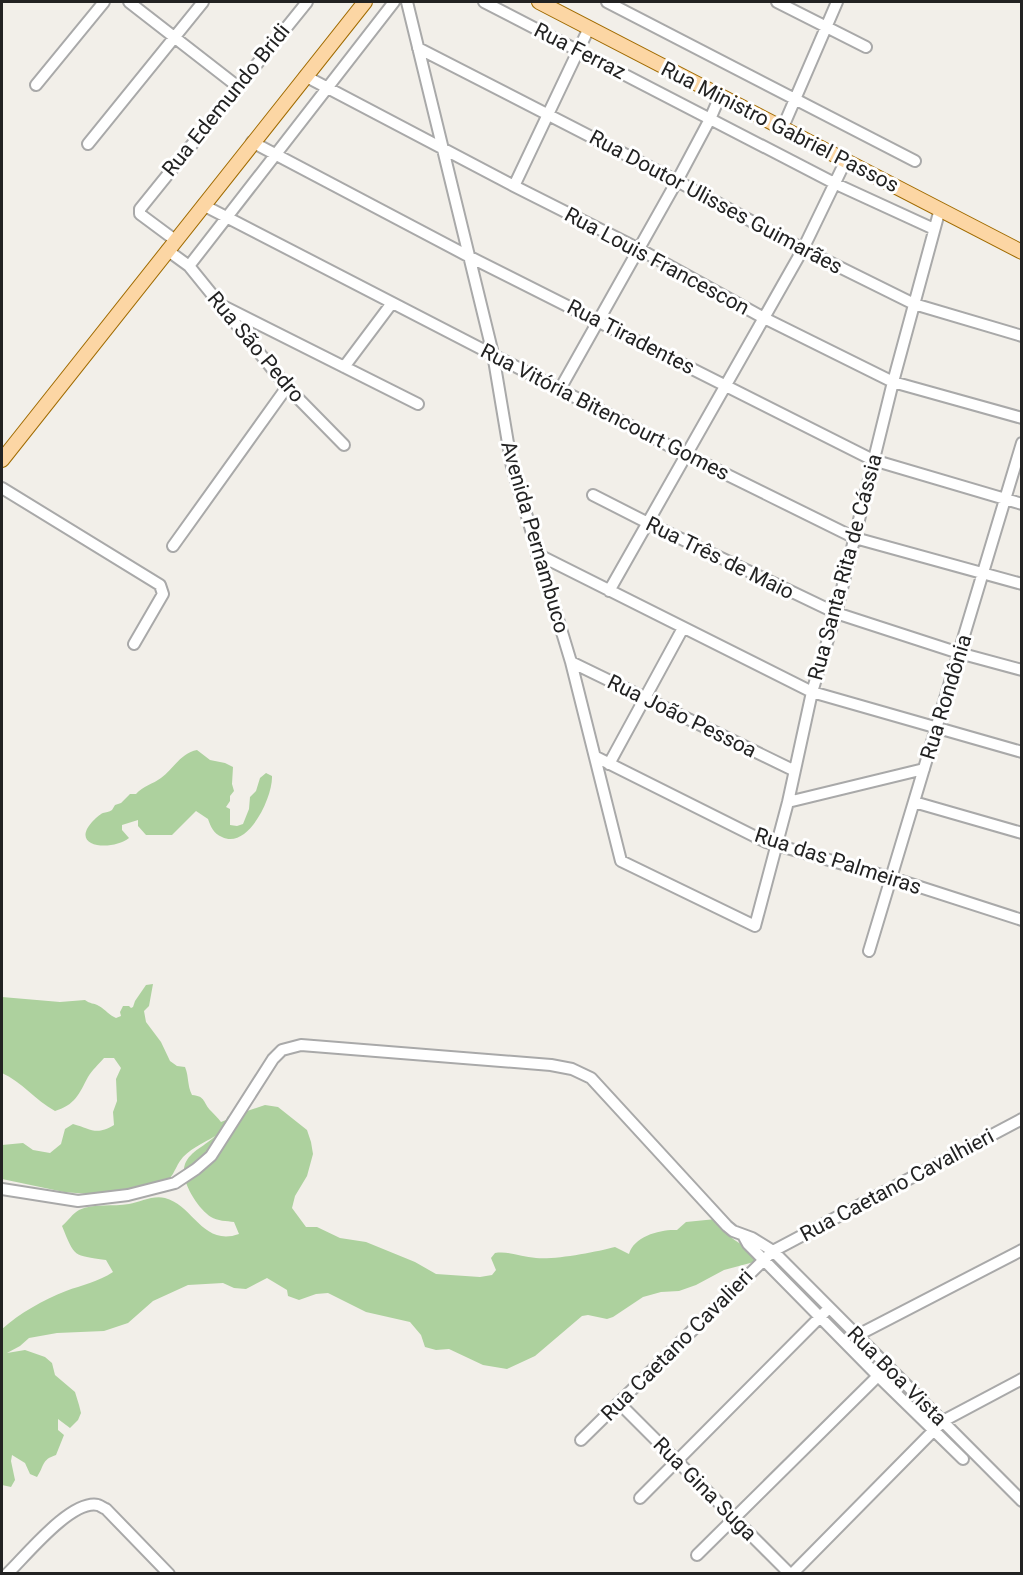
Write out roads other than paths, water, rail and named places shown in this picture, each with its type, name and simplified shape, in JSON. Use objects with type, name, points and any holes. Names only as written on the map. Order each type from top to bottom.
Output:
[{"type":"main road","points":[[2,460],[365,2]]},
{"type":"main road","name":"Rua Ministro Gabriel Passos","points":[[539,2],[1022,252]]},
{"type":"street","points":[[36,85],[104,2]]},
{"type":"street","points":[[129,2],[237,86]]},
{"type":"street","points":[[88,144],[204,2]]},
{"type":"street","name":"Rua Edemundo Bridi","points":[[146,199],[307,2]]},
{"type":"street","points":[[189,267],[394,2]]},
{"type":"street","name":"Avenida Pernambuco","points":[[407,2],[493,354],[512,467],[571,662],[621,861],[755,926]]},
{"type":"street","name":"Rua Ferraz","points":[[484,2],[836,184],[934,229]]},
{"type":"street","points":[[607,2],[915,161]]},
{"type":"street","points":[[777,2],[866,47]]},
{"type":"street","points":[[783,127],[837,2]]},
{"type":"street","points":[[513,186],[589,28]]},
{"type":"street","name":"Rua Doutor Ulisses Guimarães","points":[[418,48],[677,181],[803,249],[914,304],[1022,336]]},
{"type":"street","name":"Rua Louis Francescon","points":[[305,76],[513,186],[639,249],[764,318],[893,382],[1022,418]]},
{"type":"street","points":[[560,389],[677,181],[720,96]]},
{"type":"street","name":"Rua Tiradentes","points":[[252,142],[468,255],[873,460],[1022,504]]},
{"type":"street","points":[[609,591],[803,249],[846,160]]},
{"type":"street","name":"Rua São Pedro","points":[[146,199],[140,209],[140,214],[171,245],[287,387],[344,445]]},
{"type":"street","name":"Rua Vitória Bitencourt Gomes","points":[[203,205],[687,455],[855,538],[1022,584]]},
{"type":"street","name":"Rua Santa Rita de Cássia","points":[[755,926],[788,802],[793,770],[812,692],[836,613],[893,382],[940,209]]},
{"type":"street","points":[[344,368],[392,303]]},
{"type":"street","points":[[222,306],[418,404]]},
{"type":"street","points":[[173,546],[287,387]]},
{"type":"street","name":"Rua Rondônia","points":[[869,951],[1022,443]]},
{"type":"street","points":[[2,488],[160,585],[163,594],[134,644]]},
{"type":"street","name":"Rua Três de Maio","points":[[593,495],[836,613],[959,653],[1022,670]]},
{"type":"street","points":[[537,554],[812,692],[1022,752]]},
{"type":"street","points":[[609,764],[683,628]]},
{"type":"street","name":"Rua João Pessoa","points":[[571,662],[793,770]]},
{"type":"street","name":"Rua das Palmeiras","points":[[596,757],[766,842],[892,878],[1022,920]]},
{"type":"street","points":[[788,802],[924,769]]},
{"type":"street","points":[[914,802],[1022,833]]},
{"type":"street","points":[[2,1189],[78,1201],[128,1196],[175,1183],[211,1156],[273,1059],[282,1050],[301,1045],[338,1047],[551,1065],[581,1072],[591,1078],[727,1226],[743,1235]]},
{"type":"street","name":"Rua Caetano Cavalhieri","points":[[773,1251],[1022,1119]]},
{"type":"street","name":"Rua Boa Vista","points":[[743,1235],[773,1251],[1022,1501]]},
{"type":"street","name":"Rua Boa Vista","points":[[743,1235],[763,1260],[963,1459]]},
{"type":"street","points":[[856,1336],[1022,1250]]},
{"type":"street","name":"Rua Caetano Cavalieri","points":[[581,1440],[773,1251]]},
{"type":"street","points":[[640,1498],[830,1307]]},
{"type":"street","points":[[697,1555],[886,1367]]},
{"type":"street","points":[[791,1574],[943,1421],[1022,1379]]},
{"type":"street","name":"Rua Gina Suga","points":[[620,1403],[732,1518],[791,1574]]},
{"type":"street","points":[[7,1574],[56,1524],[87,1506],[99,1505],[106,1509],[169,1574]]}]
